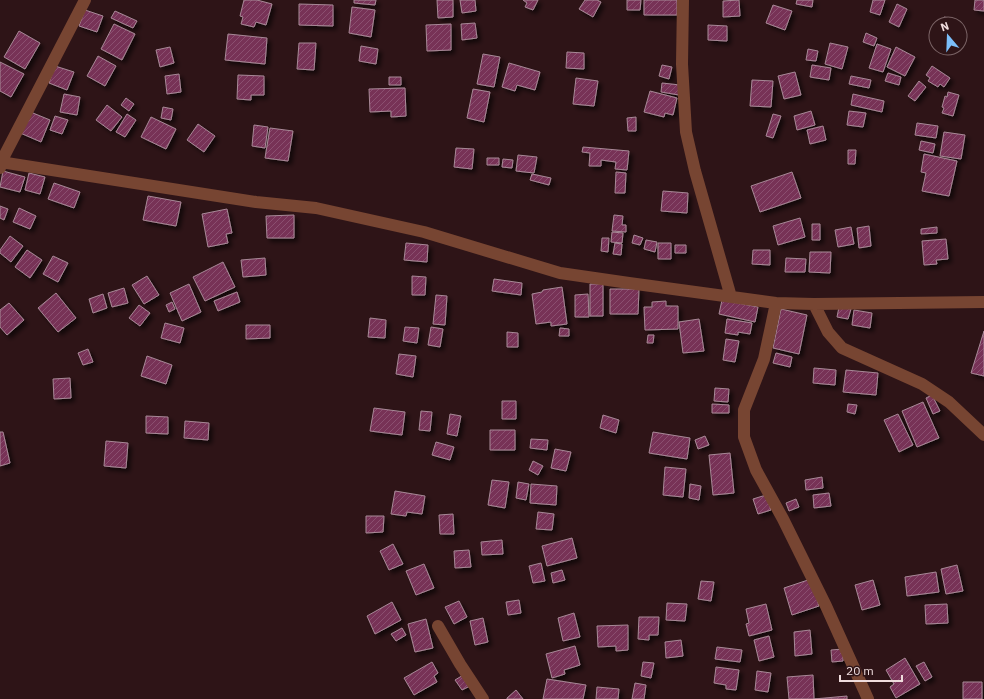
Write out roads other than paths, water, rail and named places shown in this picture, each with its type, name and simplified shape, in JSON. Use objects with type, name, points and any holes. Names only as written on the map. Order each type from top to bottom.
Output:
[{"type":"street","points":[[85,0],[53,59],[0,164],[256,202],[316,208],[424,232],[560,273],[776,303],[984,302]]},
{"type":"street","points":[[683,0],[682,64],[686,132],[695,171],[732,297]]},
{"type":"street","points":[[776,303],[764,359],[744,410],[744,437],[756,470],[783,519],[826,606],[868,699]]},
{"type":"street","points":[[814,304],[828,332],[842,348],[922,384],[949,402],[984,435]]},
{"type":"street","points":[[438,626],[460,664],[483,699]]}]
